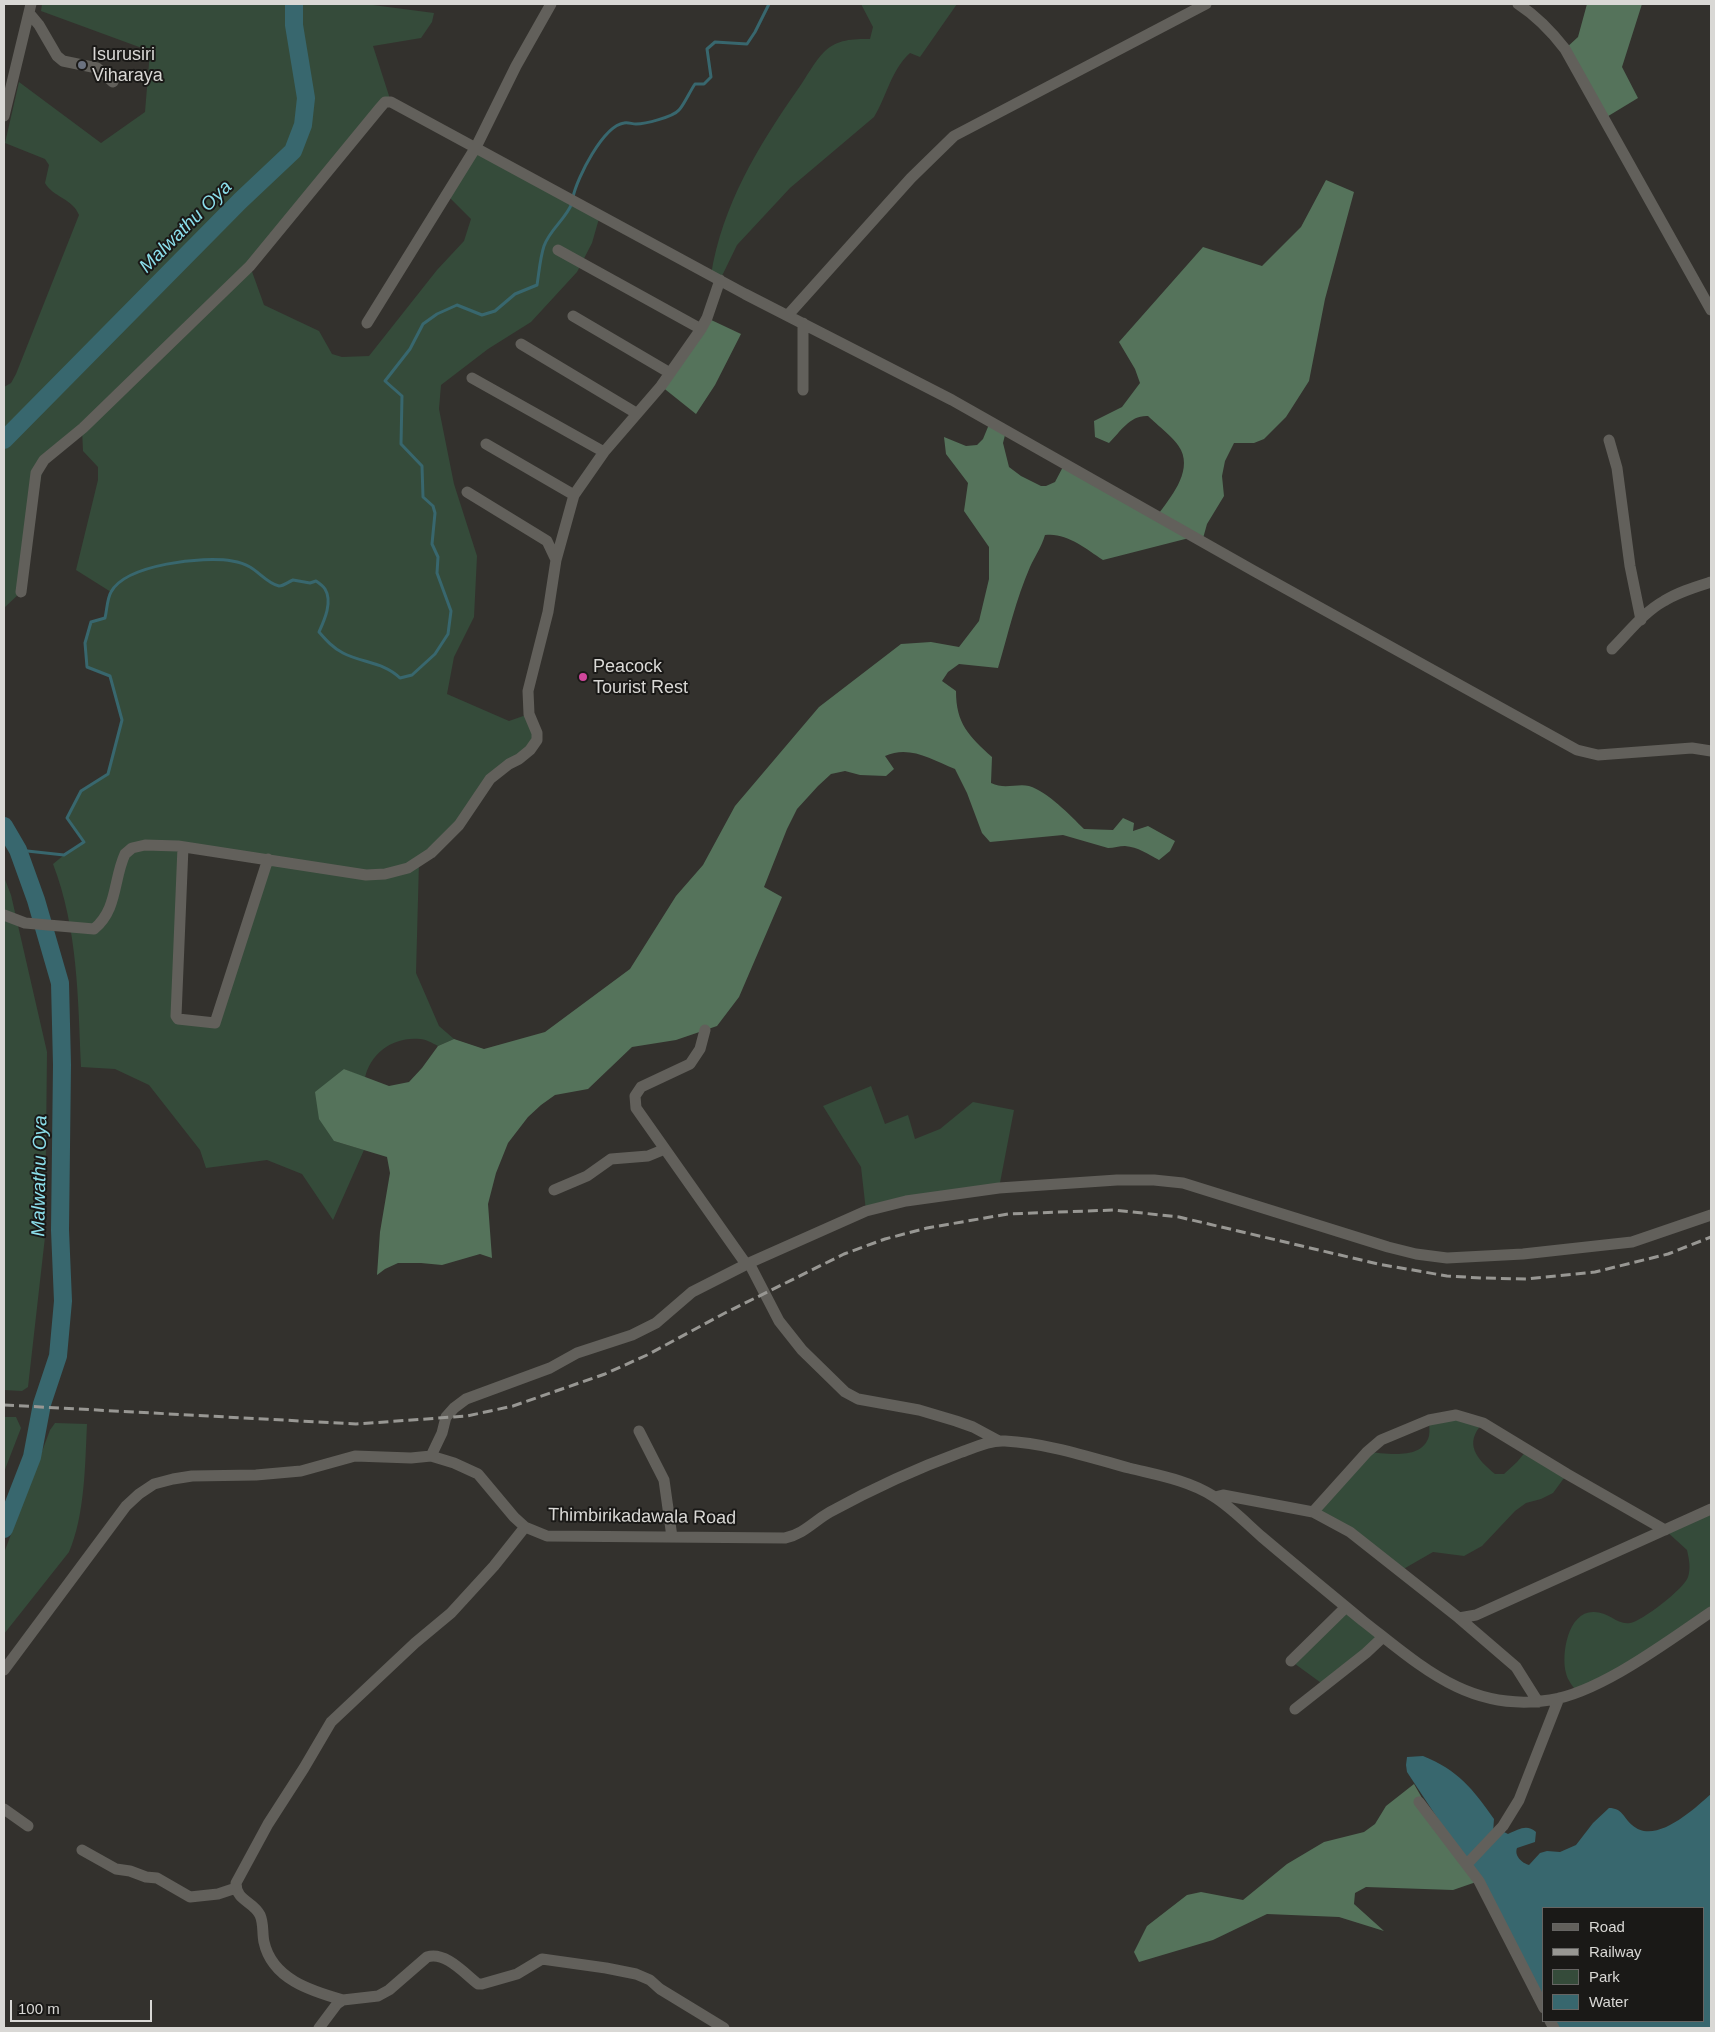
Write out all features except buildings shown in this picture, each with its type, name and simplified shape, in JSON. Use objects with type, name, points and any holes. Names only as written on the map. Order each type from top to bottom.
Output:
[{"type":"street","points":[[367,323],[476,147],[516,66],[551,4]]},
{"type":"street","points":[[788,315],[910,178],[954,136],[1206,4]]},
{"type":"street","points":[[1518,4],[1534,14],[1550,30],[1565,50],[1605,118],[1711,310]]},
{"type":"street","points":[[30,8],[57,56],[63,61],[96,68],[113,82]]},
{"type":"street","points":[[4,116],[30,8]]},
{"type":"street","points":[[21,592],[36,473],[44,460],[83,428],[250,266],[385,102],[391,102],[476,147],[578,205],[952,400],[1254,571],[1577,750],[1598,754],[1692,748],[1711,753]]},
{"type":"street","points":[[558,250],[701,329]]},
{"type":"street","points":[[4,915],[25,923],[94,929],[101,923],[114,898],[121,862],[125,854],[132,848],[145,845],[183,847],[366,875],[408,868],[430,853],[459,825],[490,779],[530,750],[537,740],[537,733],[529,714],[528,691],[548,612],[556,560],[574,495],[604,452],[670,373],[701,329],[707,318],[720,280]]},
{"type":"street","points":[[573,316],[670,373]]},
{"type":"street","points":[[803,323],[803,390]]},
{"type":"street","points":[[521,344],[636,413]]},
{"type":"street","points":[[472,378],[604,452]]},
{"type":"street","points":[[1609,440],[1617,468],[1630,566],[1640,620]]},
{"type":"street","points":[[486,444],[574,495]]},
{"type":"street","points":[[467,492],[547,541],[556,560]]},
{"type":"street","points":[[1612,649],[1640,620],[1662,601],[1690,588],[1711,582]]},
{"type":"street","points":[[183,847],[176,1016],[178,1018],[215,1023],[268,859]]},
{"type":"street","points":[[705,1030],[700,1049],[690,1064],[642,1087],[635,1096],[636,1108],[747,1264],[779,1321],[802,1350],[845,1392],[858,1399],[918,1410],[956,1421],[973,1427],[999,1441]]},
{"type":"street","points":[[554,1190],[587,1176],[611,1159],[648,1156],[665,1150]]},
{"type":"street","points":[[431,1456],[442,1433],[446,1417],[466,1399],[550,1368],[577,1353],[632,1336],[656,1323],[692,1292],[747,1264],[866,1211],[906,1202],[999,1188],[1117,1180],[1154,1180],[1183,1183],[1388,1247],[1416,1254],[1447,1258],[1523,1254],[1632,1242],[1711,1215]]},
{"type":"street","points":[[1313,1512],[1367,1452],[1381,1440],[1429,1420],[1456,1415],[1483,1423],[1664,1530]]},
{"type":"street","points":[[639,1431],[664,1480],[672,1537]]},
{"type":"street","name":"Thimbirikadawala Road","points":[[4,1670],[126,1506],[154,1484],[192,1476],[256,1475],[301,1470],[355,1456],[411,1458],[431,1456],[454,1463],[478,1474],[514,1517],[525,1526],[547,1536],[785,1538],[806,1530],[815,1521],[863,1494],[924,1466],[989,1442],[999,1441],[1072,1453],[1192,1485],[1218,1496]]},
{"type":"street","points":[[1218,1496],[1313,1512],[1350,1532],[1459,1618],[1516,1666],[1538,1702]]},
{"type":"street","points":[[1218,1496],[1346,1607],[1416,1662],[1439,1678],[1464,1690],[1494,1700],[1538,1702],[1577,1693],[1611,1677],[1711,1612]]},
{"type":"street","points":[[1459,1618],[1476,1615],[1564,1578],[1711,1509]]},
{"type":"street","points":[[525,1526],[494,1566],[451,1612],[331,1722],[268,1824],[236,1883],[238,1896],[256,1909],[260,1916],[264,1942],[272,1958],[290,1981],[302,1987],[343,2000],[366,1999],[389,1990],[427,1957],[434,1955],[444,1958],[478,1984],[517,1974],[542,1959],[560,1960],[636,1974],[650,1980],[660,1990],[724,2028]]},
{"type":"street","points":[[1291,1661],[1346,1607]]},
{"type":"street","points":[[1295,1709],[1366,1653],[1383,1636]]},
{"type":"street","points":[[1468,1863],[1503,1826],[1519,1800],[1559,1698]]},
{"type":"street","points":[[1420,1802],[1468,1863],[1479,1881],[1542,2004]]},
{"type":"street","points":[[4,1809],[28,1826]]},
{"type":"street","points":[[82,1850],[116,1869],[157,1878],[190,1897],[218,1894],[236,1888]]},
{"type":"street","points":[[319,2028],[337,2004],[343,2000]]},
{"type":"green space","points":[[42,4],[365,4],[434,13],[432,22],[421,38],[373,46],[391,102],[250,266],[264,305],[319,331],[332,354],[342,357],[369,356],[437,270],[464,241],[471,219],[447,195],[476,147],[600,215],[592,243],[577,272],[531,322],[488,349],[441,385],[439,409],[454,484],[477,556],[474,617],[454,657],[447,694],[509,721],[529,714],[537,740],[478,797],[419,862],[416,973],[439,1026],[454,1039],[438,1046],[427,1040],[420,1039],[401,1040],[392,1043],[372,1061],[365,1078],[344,1069],[334,1141],[364,1150],[333,1220],[302,1174],[267,1160],[206,1168],[200,1150],[149,1085],[115,1069],[81,1067],[72,939],[68,913],[53,864],[84,842],[67,818],[81,791],[108,773],[122,720],[110,676],[87,667],[85,643],[91,622],[105,618],[111,592],[76,570],[98,480],[98,467],[83,451],[82,429],[44,460],[21,592],[4,608],[4,387],[11,383],[16,374],[79,215],[72,205],[53,192],[45,183],[49,165],[45,159],[5,143],[19,82],[101,143],[145,112],[150,51],[41,11]],"holes":[[[183,847],[268,860],[215,1023],[176,1016]]]},
{"type":"green space","points":[[861,4],[957,4],[920,57],[910,53],[898,67],[874,117],[790,188],[737,245],[720,280],[711,275],[716,250],[733,201],[744,178],[769,132],[820,56],[834,44],[851,40],[870,39],[873,27]]},
{"type":"green space","points":[[1587,4],[1642,4],[1622,67],[1638,98],[1605,118],[1565,49],[1578,37]]},
{"type":"green space","points":[[1326,180],[1354,192],[1325,299],[1309,381],[1286,417],[1264,439],[1254,443],[1234,443],[1225,461],[1222,476],[1224,496],[1207,524],[1202,542],[1193,537],[1103,560],[1068,538],[1045,535],[1020,592],[998,668],[959,664],[948,672],[942,681],[956,691],[958,712],[965,729],[992,757],[991,783],[1001,786],[1024,785],[1036,789],[1058,804],[1084,829],[1113,830],[1123,818],[1134,823],[1133,831],[1148,826],[1175,841],[1170,851],[1159,860],[1134,848],[1125,846],[1108,848],[1063,835],[990,842],[982,833],[967,793],[955,769],[920,755],[903,752],[885,756],[894,769],[886,776],[860,775],[845,771],[831,774],[797,809],[787,829],[764,887],[782,897],[739,997],[717,1026],[676,1040],[632,1047],[588,1089],[555,1095],[528,1117],[508,1143],[496,1173],[488,1204],[492,1258],[480,1254],[442,1265],[398,1263],[377,1275],[380,1232],[390,1173],[387,1157],[334,1141],[319,1119],[315,1092],[344,1069],[389,1086],[409,1082],[438,1046],[454,1039],[484,1049],[545,1032],[630,969],[676,896],[703,865],[735,806],[819,707],[901,644],[931,642],[959,647],[979,621],[989,579],[989,547],[964,511],[968,483],[946,454],[944,437],[966,446],[977,445],[983,439],[990,422],[1006,431],[1003,443],[1009,467],[1021,476],[1041,486],[1046,486],[1055,482],[1065,463],[1157,516],[1182,476],[1184,459],[1179,446],[1148,416],[1142,416],[1131,421],[1109,443],[1095,437],[1094,421],[1122,407],[1140,383],[1135,369],[1119,342],[1203,247],[1262,266],[1301,227]]},
{"type":"green space","points":[[707,318],[741,334],[715,385],[696,414],[661,386]]},
{"type":"green space","points":[[4,877],[11,895],[47,1052],[45,1237],[28,1387],[22,1391],[4,1390]]},
{"type":"green space","points":[[871,1086],[885,1124],[908,1115],[915,1139],[940,1129],[973,1102],[1014,1110],[999,1188],[866,1211],[861,1167],[823,1106]]},
{"type":"green space","points":[[4,1417],[16,1417],[21,1428],[4,1472]]},
{"type":"green space","points":[[1440,1417],[1483,1423],[1477,1431],[1473,1444],[1478,1457],[1495,1474],[1504,1474],[1527,1450],[1567,1474],[1553,1493],[1526,1503],[1515,1511],[1482,1546],[1464,1556],[1433,1552],[1400,1571],[1313,1512],[1367,1452],[1402,1454],[1419,1449],[1425,1444],[1429,1436],[1429,1420]]},
{"type":"green space","points":[[55,1423],[87,1424],[85,1473],[78,1522],[69,1552],[4,1634],[4,1553],[50,1430]]},
{"type":"green space","points":[[1711,1509],[1711,1612],[1577,1693],[1568,1678],[1565,1665],[1566,1645],[1572,1626],[1578,1618],[1594,1612],[1604,1614],[1621,1622],[1630,1623],[1643,1617],[1671,1596],[1688,1577],[1689,1564],[1687,1550],[1665,1530]]},
{"type":"green space","points":[[1346,1607],[1383,1637],[1324,1685],[1291,1661]]},
{"type":"green space","points":[[1414,1784],[1437,1824],[1479,1881],[1453,1890],[1366,1887],[1355,1893],[1354,1904],[1384,1931],[1339,1917],[1267,1914],[1213,1940],[1139,1962],[1134,1952],[1147,1926],[1187,1895],[1201,1892],[1243,1900],[1287,1864],[1324,1842],[1364,1832],[1375,1824],[1386,1806]]},
{"type":"water","points":[[1423,1756],[1435,1761],[1455,1774],[1479,1798],[1494,1819],[1493,1833],[1504,1832],[1508,1834],[1526,1828],[1536,1832],[1535,1842],[1517,1848],[1516,1851],[1519,1859],[1529,1865],[1540,1853],[1547,1851],[1560,1852],[1576,1845],[1593,1823],[1609,1808],[1620,1811],[1632,1825],[1641,1830],[1652,1831],[1674,1823],[1711,1794],[1711,2028],[1556,2028],[1553,2022],[1705,2022],[1705,1907],[1542,1907],[1542,2000],[1440,1822],[1407,1772],[1407,1757]]},
{"type":"waterway","name":"Malwathu Oya","points":[[4,440],[240,201],[293,151],[303,125],[306,98],[294,25],[294,4]]},
{"type":"waterway","points":[[573,197],[585,166],[608,133],[616,126],[624,123],[646,123],[676,113],[695,84],[704,84],[711,77],[707,49],[715,42],[747,44],[769,4]]},
{"type":"waterway","points":[[18,850],[64,855],[84,842],[67,818],[81,791],[108,774],[122,720],[110,676],[87,667],[85,643],[91,622],[105,618],[111,592],[119,582],[132,575],[167,564],[185,561],[219,560],[234,561],[246,565],[271,583],[279,586],[293,580],[310,583],[316,581],[325,589],[328,600],[327,611],[319,632],[339,651],[387,669],[400,678],[412,675],[435,654],[448,634],[451,611],[437,573],[438,557],[432,544],[435,513],[433,506],[423,497],[422,466],[401,444],[402,396],[385,381],[410,349],[423,324],[437,314],[457,305],[482,315],[495,311],[515,294],[537,285],[544,246],[550,234],[572,203]]},
{"type":"waterway","name":"Malwathu Oya","points":[[4,826],[18,850],[36,900],[60,983],[62,1065],[60,1230],[63,1301],[58,1356],[42,1404],[32,1457],[4,1529]]},
{"type":"railway","points":[[4,1405],[356,1424],[467,1416],[513,1406],[605,1374],[647,1355],[725,1313],[844,1254],[885,1239],[927,1228],[1008,1214],[1114,1210],[1179,1217],[1378,1264],[1447,1276],[1481,1278],[1526,1279],[1595,1272],[1668,1254],[1711,1237]]},
{"type":"place","name":"Isurusiri Viharaya","points":[[82,65]]},
{"type":"place","name":"Peacock Tourist Rest","points":[[583,677]]}]
